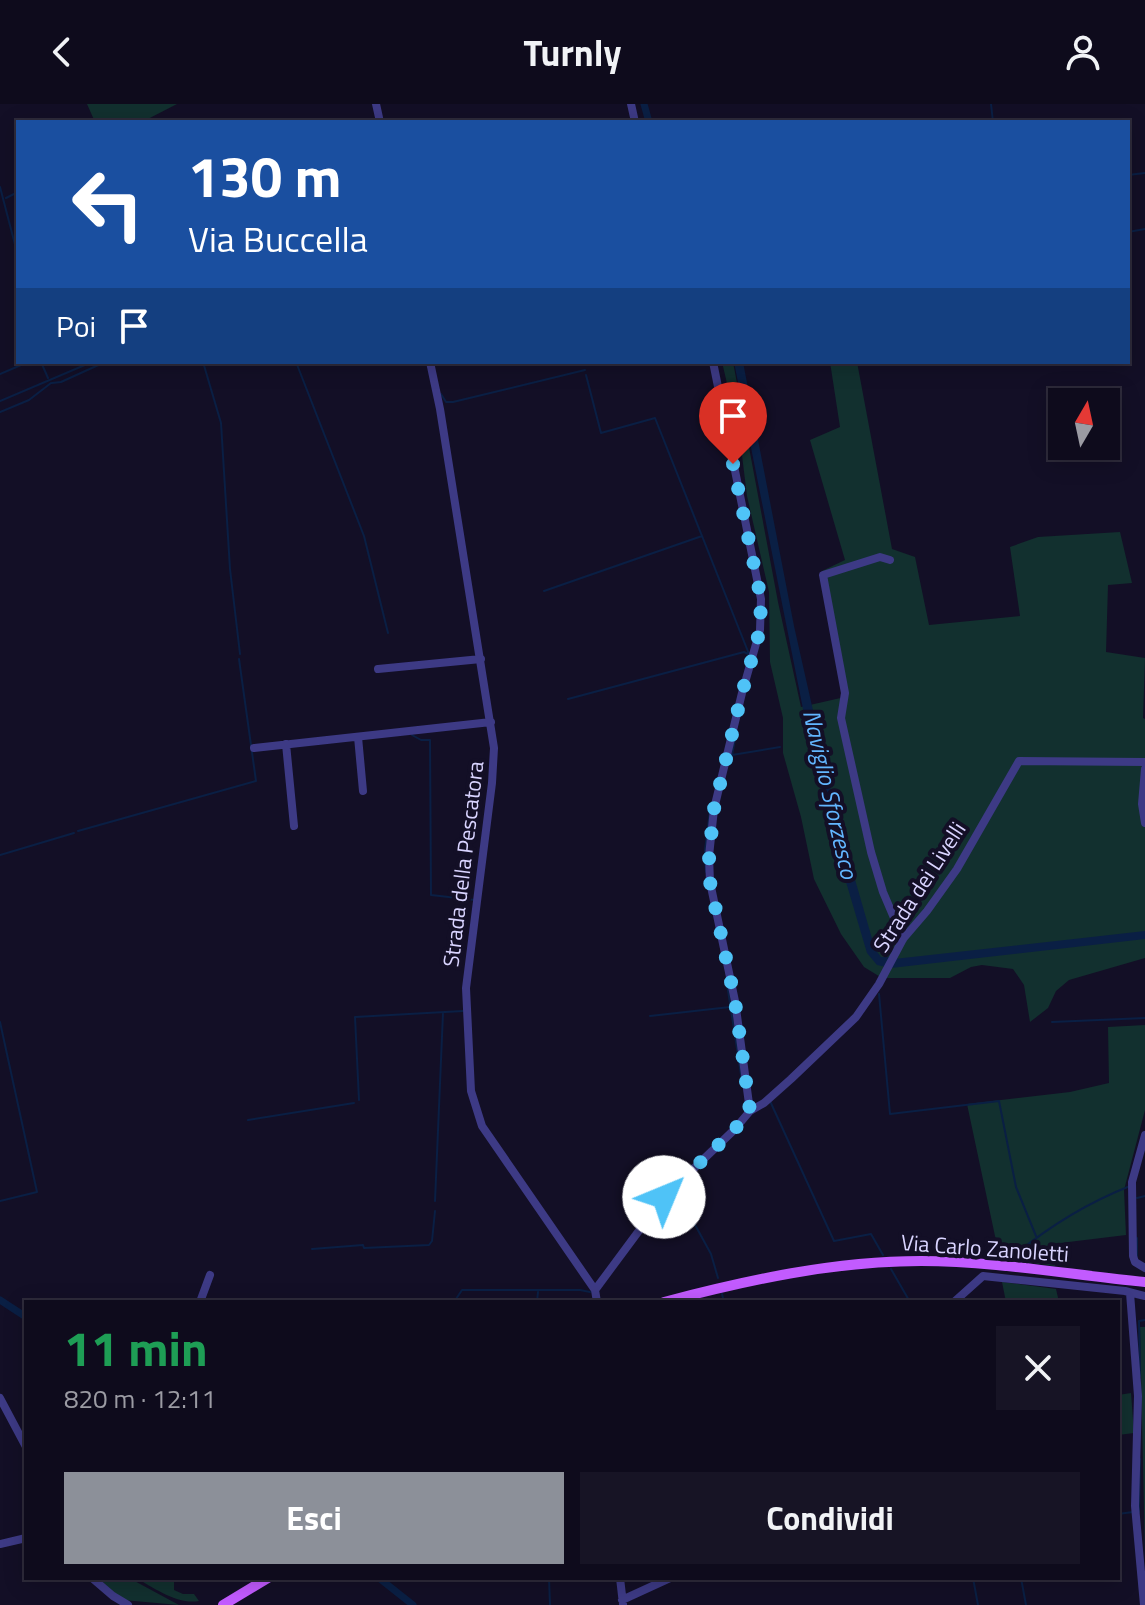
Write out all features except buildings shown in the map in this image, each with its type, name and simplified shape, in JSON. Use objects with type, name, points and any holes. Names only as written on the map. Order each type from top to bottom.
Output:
[{"type":"main road","name":"Via Carlo Zanoletti","points":[[683,1300],[784,1273],[889,1262],[957,1262],[1145,1282]]},
{"type":"main road","points":[[223,1605],[265,1580]]},
{"type":"street","name":"Strada della Pescatora","points":[[430,364],[494,748],[466,988],[471,1091],[482,1126],[595,1290]]},
{"type":"street","points":[[713,364],[761,599],[760,630],[714,809],[709,856],[710,882],[735,1001],[750,1111]]},
{"type":"street","points":[[890,560],[880,557],[823,575],[845,693],[841,718],[871,852],[883,892],[903,939]]},
{"type":"street","points":[[378,669],[481,659]]},
{"type":"street","points":[[254,748],[491,722]]},
{"type":"street","points":[[358,737],[363,791]]},
{"type":"street","points":[[286,744],[294,826]]},
{"type":"street","name":"Strada dei Livelli","points":[[595,1290],[664,1197],[728,1137],[750,1111],[791,1079],[856,1017],[903,939],[957,869],[1019,761],[1145,762]]},
{"type":"street","points":[[1145,769],[1142,804],[1145,823]]},
{"type":"street","points":[[1145,1135],[1132,1186],[1133,1256],[1135,1262],[1145,1268]]},
{"type":"street","points":[[201,1300],[210,1275]]},
{"type":"street","points":[[956,1300],[983,1276],[1145,1296]]},
{"type":"street","points":[[595,1290],[597,1300]]},
{"type":"street","points":[[1130,1293],[1138,1396],[1136,1512],[1144,1605]]},
{"type":"street","points":[[1134,1317],[1145,1316]]},
{"type":"street","points":[[0,1398],[24,1443]]},
{"type":"street","points":[[0,1544],[24,1538]]},
{"type":"street","points":[[94,1580],[115,1601],[128,1605]]},
{"type":"street","points":[[620,1580],[622,1603],[666,1580]]},
{"type":"green space","points":[[87,104],[177,104],[146,120],[94,120]]},
{"type":"green space","points":[[722,364],[733,364],[801,707],[845,697],[822,571],[845,560],[810,440],[840,427],[830,364],[857,364],[892,549],[915,557],[929,625],[1020,616],[1010,547],[1038,537],[1120,532],[1132,583],[1108,585],[1106,652],[1145,658],[1145,958],[1069,980],[1056,991],[1048,1008],[1030,1022],[1024,985],[1013,969],[982,965],[950,978],[882,978],[864,967],[841,934],[814,879],[783,753],[783,718],[770,662],[769,592],[747,496],[740,439]]},
{"type":"green space","points":[[1145,1025],[1145,1110],[1124,1190],[1126,1235],[1052,1244],[1055,1266],[1010,1260],[999,1248],[995,1236],[967,1104],[1070,1092],[1109,1083],[1108,1027]]},
{"type":"green space","points":[[1002,1282],[1056,1289],[1059,1300],[1006,1300]]},
{"type":"green space","points":[[1140,1327],[1145,1327],[1145,1555]]},
{"type":"green space","points":[[1131,1393],[1134,1433],[1120,1435],[1120,1395]]},
{"type":"green space","points":[[100,1580],[133,1580],[179,1605],[123,1600]]},
{"type":"green space","points":[[139,1580],[174,1580],[174,1590],[194,1594],[199,1601],[191,1602],[158,1591]]},
{"type":"water","name":"Naviglio Sforzesco","points":[[734,364],[743,364],[794,626],[837,817],[875,949],[881,957],[889,957],[886,967],[877,965],[867,953],[831,831],[804,714]]},
{"type":"water","points":[[1145,931],[1145,939],[891,968],[894,959]]},
{"type":"waterway","points":[[644,104],[648,120]]},
{"type":"waterway","points":[[991,104],[993,120]]},
{"type":"waterway","points":[[1130,175],[1145,173]]},
{"type":"waterway","points":[[0,187],[16,248]]},
{"type":"waterway","points":[[6,198],[16,193]]},
{"type":"waterway","points":[[1130,232],[1145,229]]},
{"type":"waterway","points":[[0,374],[23,364]]},
{"type":"waterway","points":[[42,364],[48,378]]},
{"type":"waterway","points":[[0,401],[87,364]]},
{"type":"waterway","points":[[52,383],[101,364]]},
{"type":"waterway","points":[[204,364],[221,423],[230,569],[240,654]]},
{"type":"waterway","points":[[297,364],[364,536],[388,633]]},
{"type":"waterway","points":[[441,394],[446,402],[453,402],[585,370]]},
{"type":"waterway","points":[[586,375],[601,433],[655,418],[749,654]]},
{"type":"waterway","points":[[0,412],[29,400],[51,383]]},
{"type":"waterway","points":[[544,591],[702,536]]},
{"type":"waterway","points":[[568,699],[744,652],[748,654]]},
{"type":"waterway","points":[[78,831],[256,781],[239,659]]},
{"type":"waterway","points":[[736,734],[732,755],[780,747]]},
{"type":"waterway","points":[[412,735],[421,740],[430,740],[431,895],[475,900]]},
{"type":"waterway","points":[[706,872],[705,850],[710,811]]},
{"type":"waterway","points":[[0,855],[74,833]]},
{"type":"waterway","points":[[727,984],[742,1081]]},
{"type":"waterway","points":[[879,994],[890,1114],[999,1101],[1016,1187],[1036,1236]]},
{"type":"waterway","points":[[650,1016],[730,1007]]},
{"type":"waterway","points":[[359,1100],[355,1017],[463,1011]]},
{"type":"waterway","points":[[435,1201],[443,1013]]},
{"type":"waterway","points":[[1052,1022],[1145,1018]]},
{"type":"waterway","points":[[0,1022],[37,1192],[0,1201]]},
{"type":"waterway","points":[[770,1101],[834,1241],[871,1234],[883,1255]]},
{"type":"waterway","points":[[248,1120],[354,1103]]},
{"type":"waterway","points":[[1012,1257],[1068,1217],[1130,1186]]},
{"type":"waterway","points":[[676,1190],[711,1254],[718,1278]]},
{"type":"waterway","points":[[1137,1198],[1145,1196]]},
{"type":"waterway","points":[[312,1249],[429,1245],[435,1211]]},
{"type":"waterway","points":[[1137,1238],[1137,1256]]},
{"type":"waterway","points":[[891,1269],[909,1300]]},
{"type":"waterway","points":[[455,1300],[462,1290],[590,1292]]},
{"type":"waterway","points":[[537,1300],[538,1292]]},
{"type":"waterway","points":[[722,1294],[724,1300]]},
{"type":"waterway","points":[[0,1300],[24,1316]]},
{"type":"waterway","points":[[1140,1376],[1139,1321],[1145,1320]]},
{"type":"waterway","points":[[1139,1512],[1140,1459]]},
{"type":"waterway","points":[[1120,1514],[1133,1512]]},
{"type":"waterway","points":[[382,1580],[413,1605]]},
{"type":"waterway","points":[[549,1580],[550,1605]]},
{"type":"waterway","points":[[973,1580],[978,1605]]},
{"type":"waterway","points":[[1021,1580],[1026,1605]]},
{"type":"route","points":[[664,1197],[750,1111],[735,1001],[710,882],[709,856],[714,809],[760,630],[761,599],[733,464]]}]
